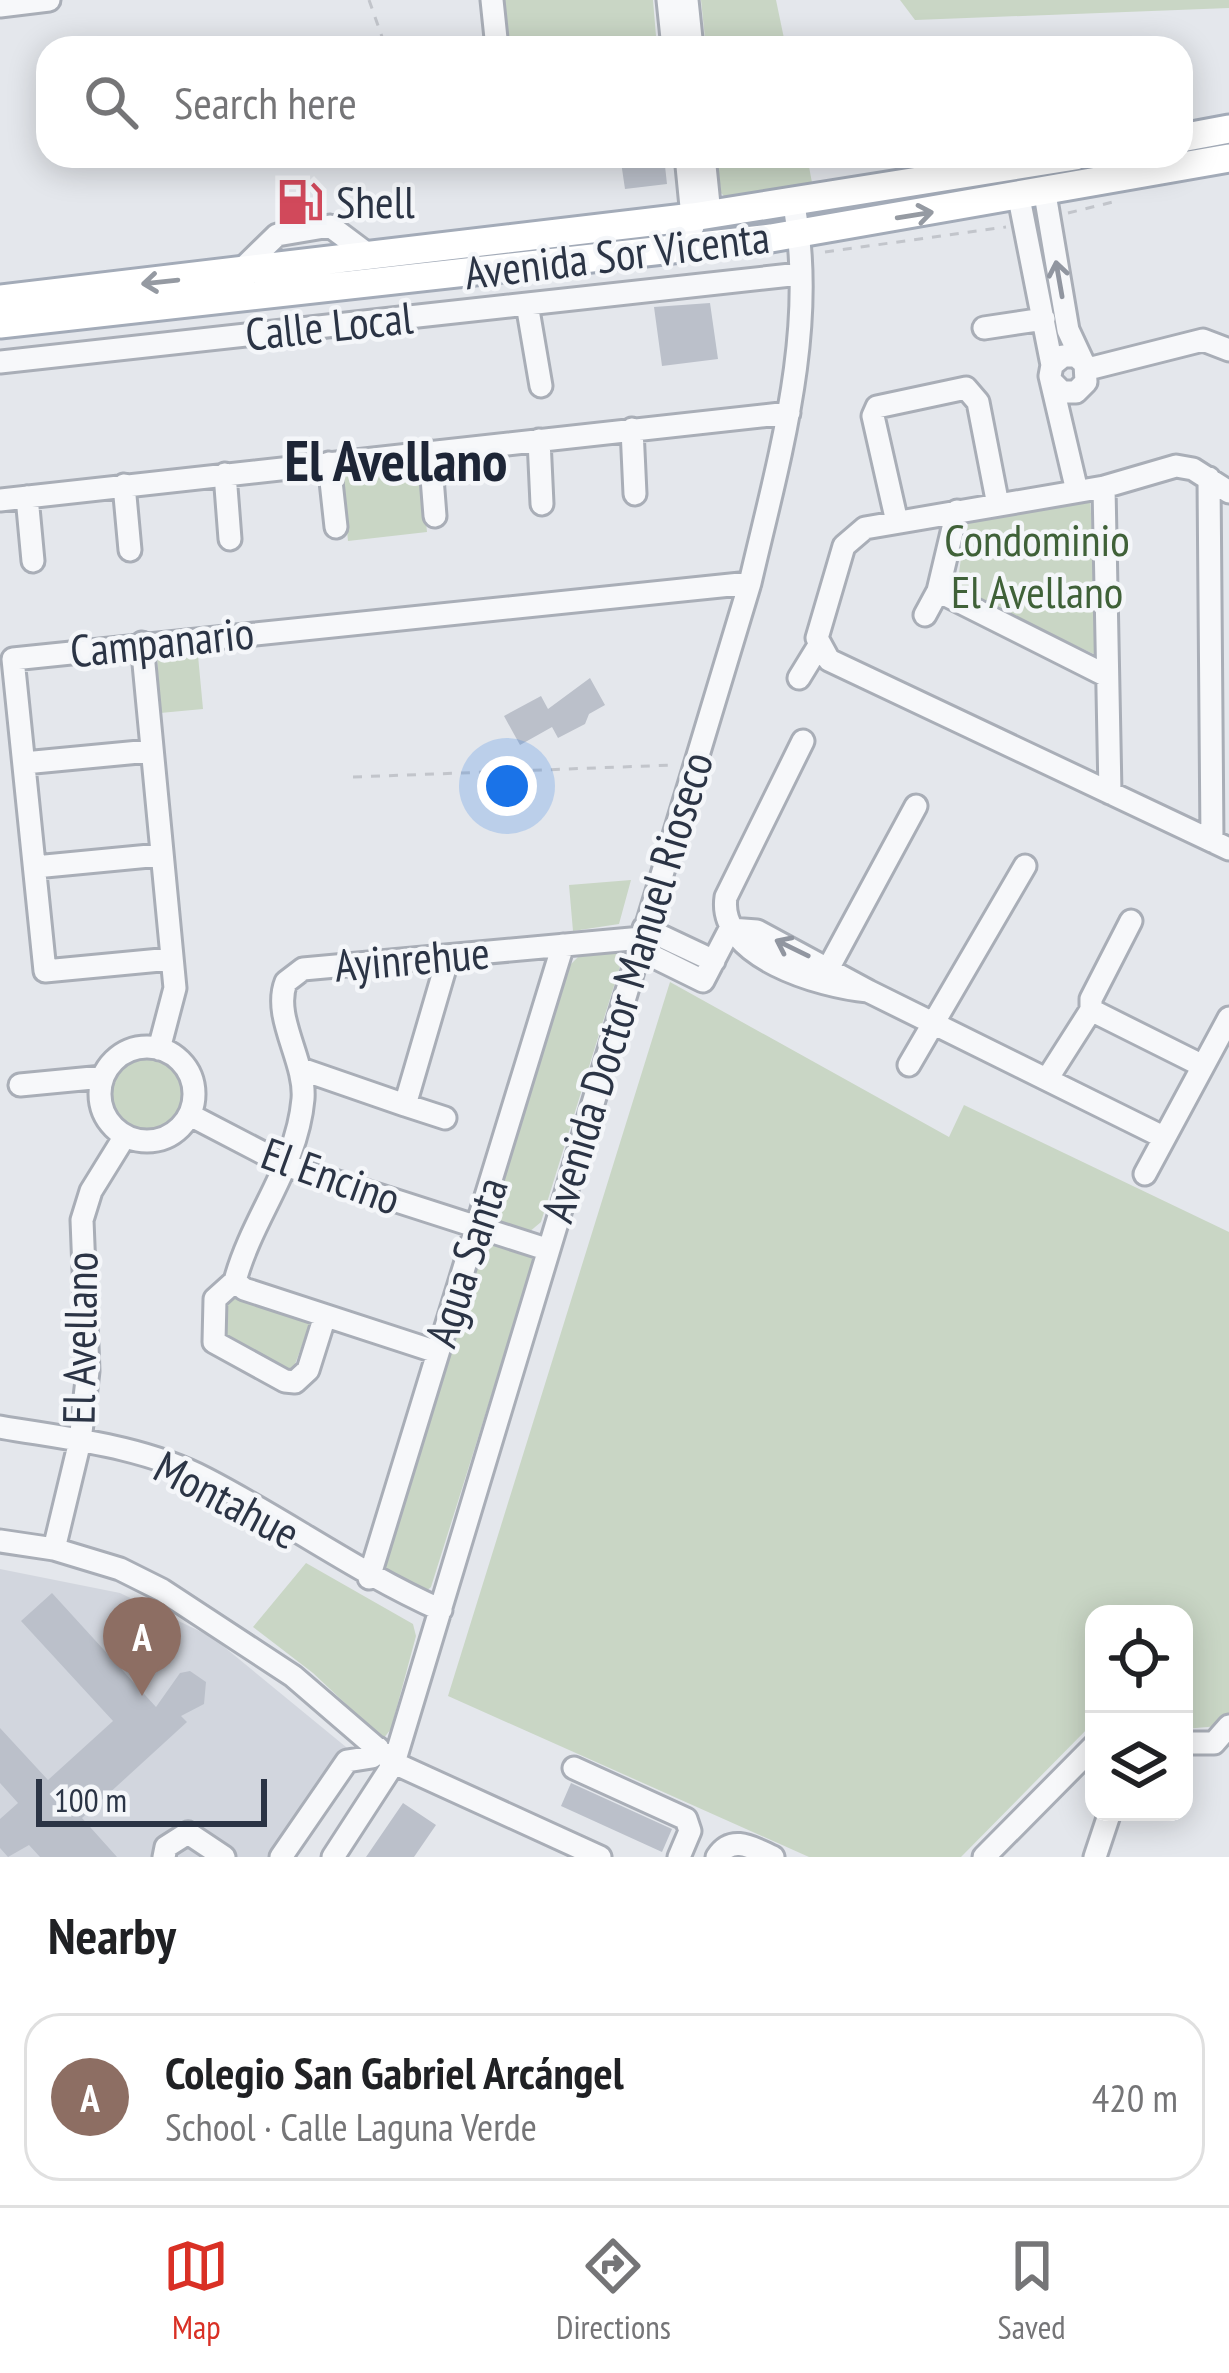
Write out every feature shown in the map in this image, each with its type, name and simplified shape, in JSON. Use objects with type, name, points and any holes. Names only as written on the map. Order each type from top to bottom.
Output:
[{"type":"main road","points":[[1193,135],[1229,129]]},
{"type":"main road","name":"Avenida Sor Vicenta","points":[[1193,168],[1225,162]]},
{"type":"main road","name":"Avenida Sor Vicenta","points":[[0,302],[701,215],[1000,168]]},
{"type":"main road","points":[[1032,196],[1034,173],[1044,168]]},
{"type":"main road","name":"Avenida Sor Vicenta","points":[[0,302],[695,247],[1191,168]]},
{"type":"main road","points":[[695,247],[701,215]]},
{"type":"street","points":[[0,6],[49,0]]},
{"type":"street","points":[[492,0],[496,36]]},
{"type":"street","points":[[668,0],[672,36]]},
{"type":"street","points":[[687,0],[691,36]]},
{"type":"street","points":[[689,168],[701,215]]},
{"type":"street","points":[[701,215],[703,168]]},
{"type":"street","points":[[1032,196],[1059,426],[1077,491]]},
{"type":"street","points":[[1032,196],[1068,330],[1085,364],[1086,382],[1059,426]]},
{"type":"street","name":"Avenida Doctor Manuel Rioseco","points":[[333,1857],[386,1756],[441,1610],[750,584],[789,412],[800,274],[800,233],[793,201]]},
{"type":"street","name":"Calle Local","points":[[0,362],[800,274]]},
{"type":"street","points":[[527,304],[541,386]]},
{"type":"street","points":[[984,328],[1044,319]]},
{"type":"street","points":[[1052,373],[1070,355],[1085,364],[1203,340],[1229,350]]},
{"type":"street","points":[[1052,373],[1062,392],[1076,392]]},
{"type":"street","points":[[897,522],[873,416],[877,407],[966,388],[978,402],[998,505]]},
{"type":"street","points":[[0,500],[789,412]]},
{"type":"street","points":[[632,430],[635,494]]},
{"type":"street","points":[[539,440],[542,504]]},
{"type":"street","points":[[430,452],[435,516]]},
{"type":"street","points":[[329,463],[336,527]]},
{"type":"street","points":[[799,678],[818,646],[844,546],[865,528],[1104,487],[1176,466],[1209,478],[1229,492]]},
{"type":"street","points":[[226,474],[230,538]]},
{"type":"street","points":[[818,646],[829,660],[1221,844],[1209,478]]},
{"type":"street","points":[[124,485],[130,550]]},
{"type":"street","points":[[1104,487],[1110,793]]},
{"type":"street","points":[[27,497],[33,561]]},
{"type":"street","points":[[925,615],[938,591],[957,512]]},
{"type":"street","name":"Campanario","points":[[171,959],[45,971],[14,658],[750,584]]},
{"type":"street","points":[[938,591],[1107,676]]},
{"type":"street","points":[[142,643],[171,959],[173,1007],[159,1049]]},
{"type":"street","points":[[803,741],[726,897],[723,916],[730,929],[762,956],[837,988],[868,992]]},
{"type":"street","points":[[24,763],[150,751]]},
{"type":"street","points":[[829,967],[916,806]]},
{"type":"street","points":[[34,867],[160,855]]},
{"type":"street","points":[[909,1066],[1025,866]]},
{"type":"street","points":[[1047,1079],[1091,1010],[1091,999],[1131,921]]},
{"type":"street","points":[[641,938],[703,980],[730,929]]},
{"type":"street","points":[[730,929],[757,931],[868,992],[1163,1137]]},
{"type":"street","name":"Ayinrehue","points":[[325,1316],[308,1370],[295,1382],[225,1353],[214,1342],[215,1299],[235,1281],[288,1166],[304,1095],[282,996],[296,971],[641,938]]},
{"type":"street","name":"Agua Santa","points":[[369,1578],[562,945]]},
{"type":"street","points":[[405,1105],[448,958]]},
{"type":"street","points":[[1091,1010],[1203,1066]]},
{"type":"street","points":[[1145,1174],[1229,1018]]},
{"type":"street","points":[[135,1048],[159,1049],[189,1071],[194,1086],[190,1115],[181,1127],[154,1141],[125,1136],[103,1112],[103,1077],[120,1054],[135,1048]]},
{"type":"street","points":[[301,1069],[445,1118]]},
{"type":"street","points":[[20,1085],[103,1077]]},
{"type":"street","name":"El Encino","points":[[190,1115],[288,1166],[546,1249]]},
{"type":"street","name":"El Avellano","points":[[54,1549],[80,1441],[88,1371],[82,1220],[92,1191],[125,1136]]},
{"type":"street","points":[[235,1281],[244,1289],[437,1352]]},
{"type":"street","name":"Montahue","points":[[0,1427],[142,1453],[204,1478],[369,1578],[441,1610]]},
{"type":"street","points":[[0,1541],[54,1549],[120,1569],[205,1614],[293,1676],[386,1756],[600,1857]]},
{"type":"street","points":[[1193,1743],[1214,1743],[1229,1726]]},
{"type":"street","points":[[984,1857],[1085,1755]]},
{"type":"street","points":[[281,1857],[347,1761],[386,1756]]},
{"type":"street","points":[[574,1768],[686,1819],[691,1831],[679,1857]]},
{"type":"street","points":[[1096,1857],[1108,1821]]},
{"type":"street","points":[[164,1857],[166,1847],[188,1833],[224,1857]]},
{"type":"street","points":[[717,1857],[722,1849],[740,1844],[773,1857]]},
{"type":"path","points":[[369,0],[382,36]]},
{"type":"path","points":[[353,777],[696,764]]},
{"type":"shaded area","points":[[0,1569],[120,1593],[212,1637],[357,1756],[290,1857],[0,1857]]},
{"type":"green space","points":[[502,0],[653,0],[656,36],[505,36]]},
{"type":"green space","points":[[701,0],[776,0],[784,36],[705,36]]},
{"type":"green space","points":[[900,0],[1229,0],[1229,8],[915,20]]},
{"type":"green space","points":[[718,168],[809,168],[813,188],[727,199],[721,193]]},
{"type":"green space","points":[[420,463],[427,532],[348,541],[341,472]]},
{"type":"green space","name":"Condominio El Avellano","points":[[1090,498],[1100,657],[962,592],[958,580],[966,522]]},
{"type":"green space","points":[[197,645],[203,709],[160,713],[157,654]]},
{"type":"green space","points":[[631,880],[619,924],[573,931],[569,885]]},
{"type":"green space","points":[[615,949],[622,960],[541,1222],[528,1233],[499,1225],[492,1214],[567,968],[579,956]]},
{"type":"green space","points":[[670,982],[949,1137],[964,1105],[1229,1232],[1229,1714],[1219,1726],[1193,1728],[1193,1605],[1085,1605],[1085,1731],[961,1857],[809,1857],[448,1696]]},
{"type":"green space","points":[[145,1057],[171,1068],[182,1094],[171,1120],[145,1131],[119,1120],[108,1094],[119,1068]]},
{"type":"green space","points":[[487,1240],[532,1254],[533,1263],[431,1587],[423,1594],[378,1567]]},
{"type":"green space","points":[[232,1287],[245,1300],[310,1324],[291,1375],[219,1336],[219,1307]]},
{"type":"green space","points":[[306,1563],[413,1624],[416,1636],[391,1729],[383,1739],[313,1673],[253,1627]]},
{"type":"building","points":[[622,168],[665,168],[667,184],[625,189]]},
{"type":"building","points":[[710,303],[718,359],[662,366],[654,307]]},
{"type":"building","points":[[590,678],[605,705],[589,714],[585,724],[558,738],[552,727],[520,745],[504,716],[541,696],[548,709]]},
{"type":"building","points":[[52,1593],[156,1707],[180,1673],[190,1671],[206,1682],[204,1704],[181,1716],[187,1722],[82,1818],[117,1857],[40,1857],[29,1845],[8,1857],[0,1848],[0,1819],[18,1803],[0,1783],[0,1728],[48,1780],[113,1721],[21,1621]]},
{"type":"building","points":[[571,1783],[672,1829],[662,1852],[561,1806]]},
{"type":"building","points":[[403,1803],[436,1825],[414,1857],[366,1857]]},
{"type":"place","name":"Shell","points":[[300,202]]},
{"type":"place","name":"Colegio San Gabriel Arcángel","points":[[142,1696]]},
{"type":"district","name":"El Avellano","points":[[396,461]]}]
